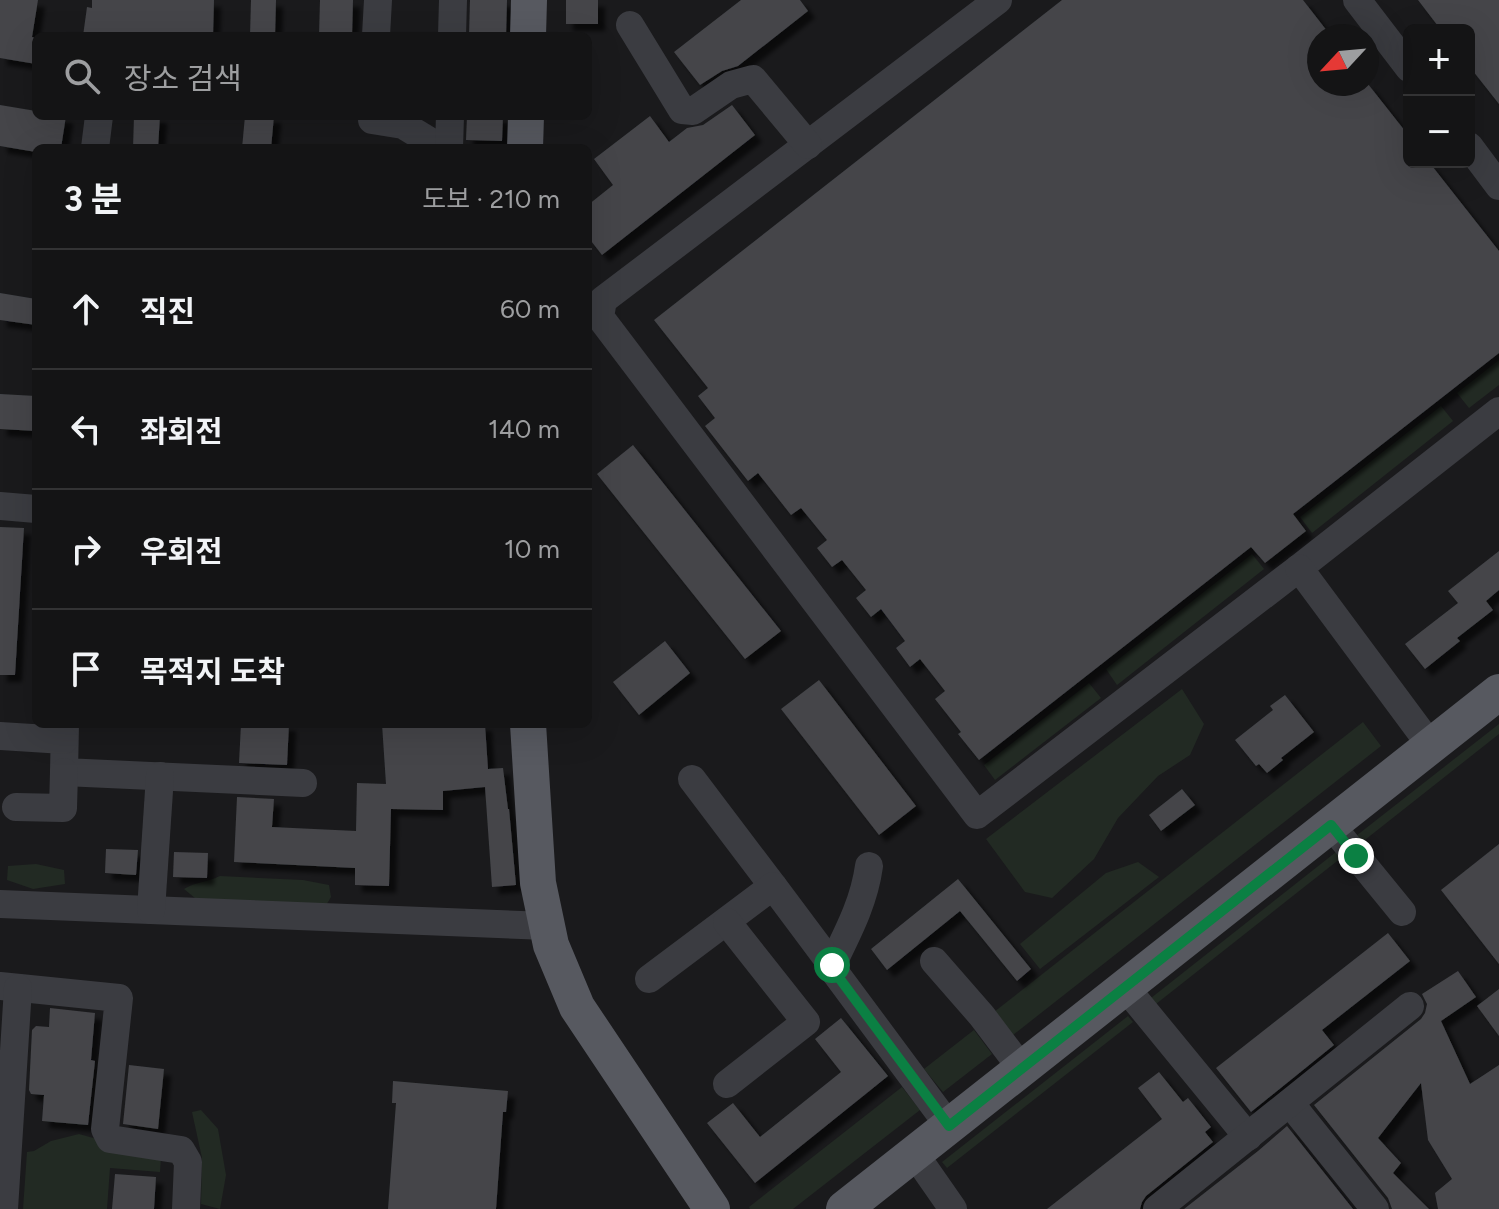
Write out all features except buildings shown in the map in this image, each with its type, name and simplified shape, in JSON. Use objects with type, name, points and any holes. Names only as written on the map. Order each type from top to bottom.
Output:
[{"type":"main road","points":[[528,32],[529,0]]},
{"type":"main road","points":[[525,144],[526,120]]},
{"type":"main road","points":[[844,1209],[1499,692]]},
{"type":"main road","points":[[528,728],[538,883],[551,945],[577,1007],[712,1209]]},
{"type":"street","points":[[376,32],[378,0]]},
{"type":"street","points":[[452,32],[453,0]]},
{"type":"street","points":[[1357,0],[1403,60]]},
{"type":"street","points":[[981,5],[808,145],[603,300],[600,317],[977,815],[1499,411]]},
{"type":"street","points":[[630,25],[682,110],[693,111],[731,85],[753,79],[808,145]]},
{"type":"street","points":[[96,144],[98,120]]},
{"type":"street","points":[[372,120],[403,125],[434,144]]},
{"type":"street","points":[[449,144],[450,120]]},
{"type":"street","points":[[1475,154],[1499,186]]},
{"type":"street","points":[[0,506],[32,509]]},
{"type":"street","points":[[1299,568],[1431,746]]},
{"type":"street","points":[[0,736],[64,732],[63,808],[16,807]]},
{"type":"street","points":[[64,772],[303,783]]},
{"type":"street","points":[[151,910],[160,776]]},
{"type":"street","points":[[692,779],[949,1126]]},
{"type":"street","points":[[1331,825],[1402,912]]},
{"type":"street","points":[[832,965],[866,888],[869,866]]},
{"type":"street","points":[[649,979],[773,886]]},
{"type":"street","points":[[0,904],[547,926]]},
{"type":"street","points":[[727,922],[806,1022],[727,1084]]},
{"type":"street","points":[[934,961],[982,1016],[1022,1069]]},
{"type":"street","points":[[4,1209],[9,987],[119,998],[105,1129],[110,1139],[181,1150],[188,1162],[186,1209]]},
{"type":"street","points":[[1125,987],[1248,1137]]},
{"type":"street","points":[[1157,1209],[1410,1006]]},
{"type":"street","points":[[1290,1103],[1375,1209]]},
{"type":"street","points":[[914,1153],[953,1209]]},
{"type":"shaded area","points":[[1499,360],[1499,385],[1469,408],[1457,393]]},
{"type":"shaded area","points":[[1441,406],[1453,421],[1312,533],[1300,517]]},
{"type":"shaded area","points":[[1252,554],[1264,569],[1117,685],[1106,669]]},
{"type":"shaded area","points":[[1089,683],[1101,698],[995,780],[984,765]]},
{"type":"shaded area","points":[[1182,689],[1204,724],[1190,755],[1158,776],[1118,818],[1094,859],[1052,898],[1025,892],[986,839]]},
{"type":"shaded area","points":[[1363,722],[1381,746],[1013,1035],[994,1012]]},
{"type":"shaded area","points":[[1499,724],[1499,734],[1361,843],[1356,836]]},
{"type":"shaded area","points":[[1336,852],[1341,858],[1156,1004],[1151,998]]},
{"type":"shaded area","points":[[1138,862],[1159,877],[1040,969],[1020,944],[1106,873]]},
{"type":"shaded area","points":[[36,864],[64,870],[65,884],[33,889],[7,880],[8,866]]},
{"type":"shaded area","points":[[220,876],[303,880],[329,885],[331,897],[325,907],[201,903],[184,889]]},
{"type":"shaded area","points":[[1128,1016],[1133,1022],[947,1168],[942,1162]]},
{"type":"shaded area","points":[[974,1030],[992,1054],[943,1092],[924,1069]]},
{"type":"shaded area","points":[[902,1087],[920,1110],[793,1209],[750,1209],[749,1207]]},
{"type":"shaded area","points":[[201,1110],[218,1129],[226,1175],[220,1209],[201,1204],[202,1158],[192,1112]]},
{"type":"shaded area","points":[[79,1134],[161,1157],[160,1172],[110,1168],[107,1209],[23,1209],[27,1152],[51,1141]]},
{"type":"route","points":[[832,965],[949,1126],[1331,825],[1356,856]]}]
